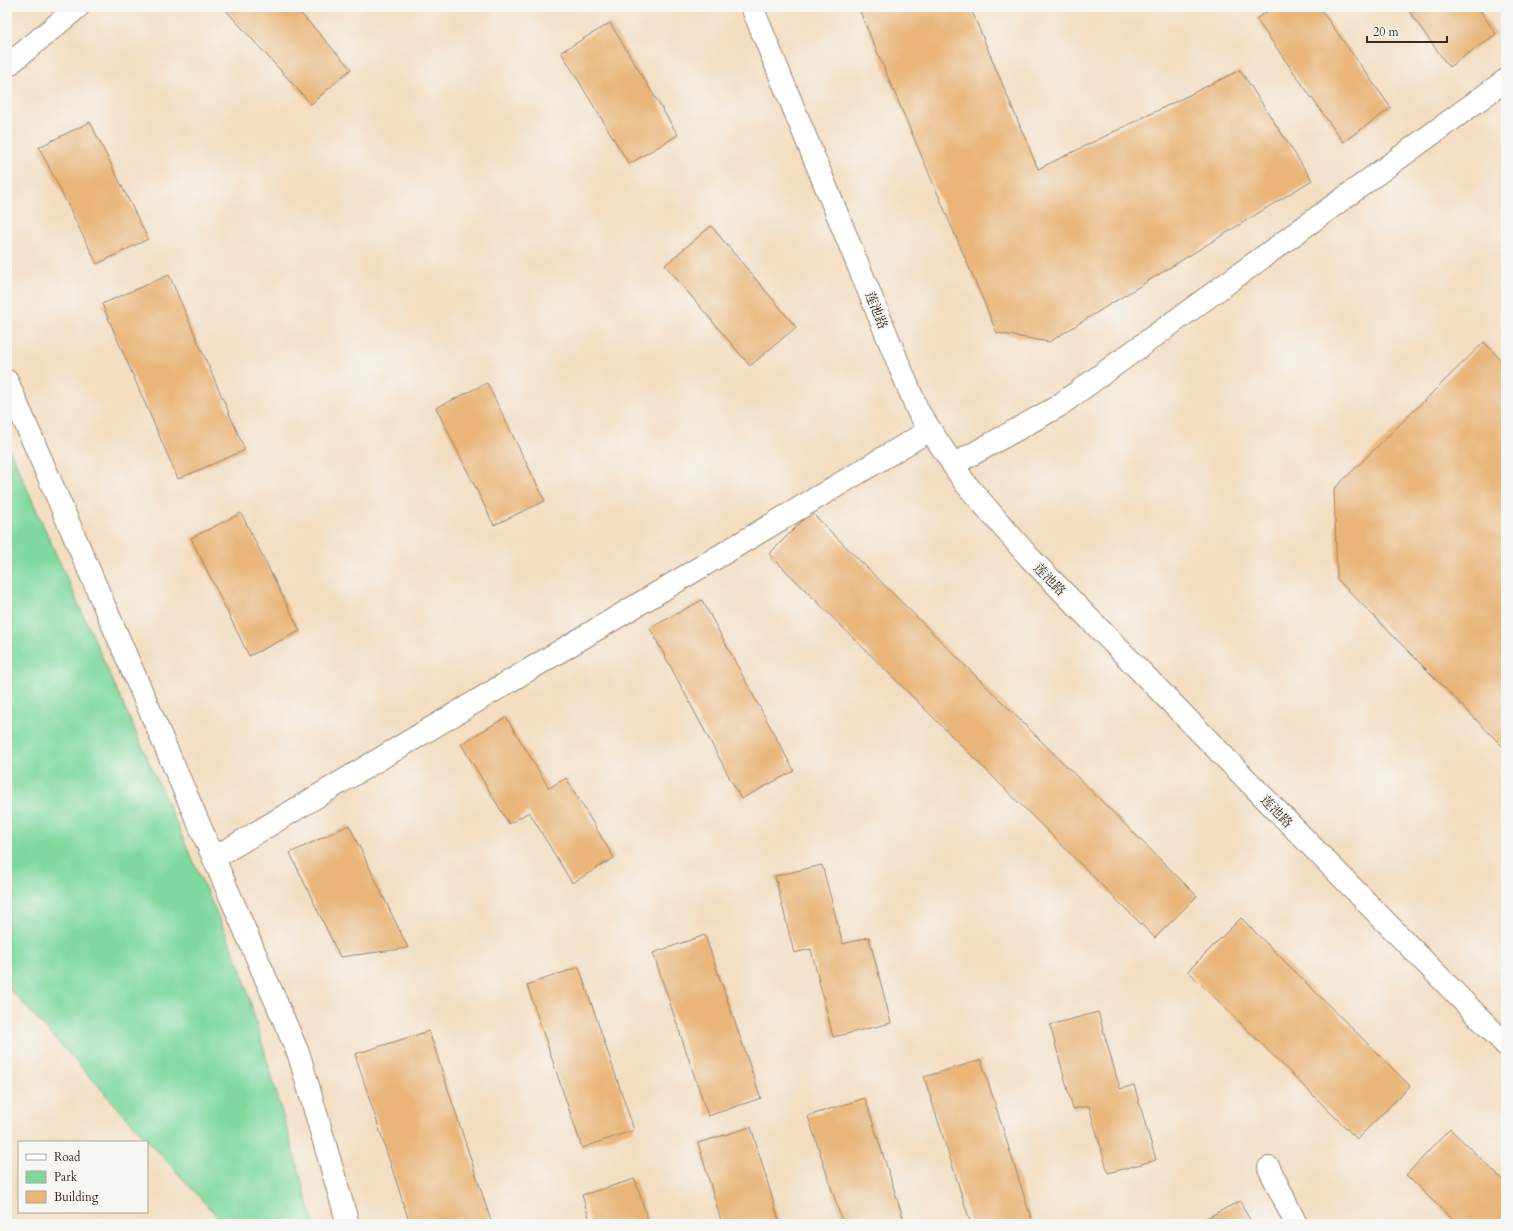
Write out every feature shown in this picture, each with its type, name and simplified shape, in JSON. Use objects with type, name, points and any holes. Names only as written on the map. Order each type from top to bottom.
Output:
[{"type":"street","points":[[7,66],[78,7]]},
{"type":"street","name":"莲池路","points":[[752,7],[918,411],[965,484],[1029,557],[1506,1045]]},
{"type":"street","points":[[953,465],[1057,406],[1506,80]]},
{"type":"street","points":[[7,382],[298,1054],[348,1224]]},
{"type":"street","points":[[214,858],[930,430]]},
{"type":"street","points":[[1269,1168],[1296,1224]]},
{"type":"green space","points":[[7,444],[240,966],[314,1224],[224,1224],[7,986]]},
{"type":"building","points":[[223,7],[295,7],[351,69],[311,104]]},
{"type":"building","points":[[858,7],[970,7],[1038,169],[1240,70],[1312,180],[1049,342],[997,333]]},
{"type":"building","points":[[1273,7],[1319,7],[1391,108],[1343,142],[1256,19]]},
{"type":"building","points":[[1406,7],[1478,7],[1496,34],[1449,67]]},
{"type":"building","points":[[610,23],[678,135],[629,164],[561,52]]},
{"type":"building","points":[[90,122],[148,239],[97,264],[39,147]]},
{"type":"building","points":[[711,226],[796,327],[750,366],[665,265]]},
{"type":"building","points":[[169,275],[245,450],[178,479],[102,304]]},
{"type":"building","points":[[1484,342],[1506,365],[1506,750],[1337,579],[1334,489]]},
{"type":"building","points":[[487,383],[545,501],[494,525],[436,408]]},
{"type":"building","points":[[811,512],[1197,896],[1155,938],[769,554]]},
{"type":"building","points":[[241,513],[300,631],[249,656],[191,538]]},
{"type":"building","points":[[702,600],[794,771],[741,799],[650,628]]},
{"type":"building","points":[[506,717],[549,788],[566,778],[614,858],[572,883],[529,812],[509,824],[461,744]]},
{"type":"building","points":[[349,825],[408,948],[340,957],[290,853]]},
{"type":"building","points":[[822,865],[843,944],[869,937],[891,1023],[833,1037],[811,949],[794,953],[775,876]]},
{"type":"building","points":[[1241,918],[1410,1086],[1357,1139],[1188,971]]},
{"type":"building","points":[[705,935],[761,1098],[708,1116],[653,953]]},
{"type":"building","points":[[579,967],[634,1130],[582,1148],[527,985]]},
{"type":"building","points":[[1098,1012],[1120,1089],[1134,1085],[1156,1160],[1108,1173],[1089,1106],[1073,1109],[1050,1025]]},
{"type":"building","points":[[429,1031],[492,1224],[410,1224],[355,1054]]},
{"type":"building","points":[[981,1060],[1033,1224],[971,1224],[924,1077]]},
{"type":"building","points":[[865,1098],[905,1224],[843,1224],[808,1116]]},
{"type":"building","points":[[751,1127],[780,1224],[722,1224],[698,1143]]},
{"type":"building","points":[[1450,1129],[1506,1183],[1506,1224],[1457,1224],[1406,1175]]},
{"type":"building","points":[[635,1179],[649,1224],[591,1224],[582,1195]]},
{"type":"building","points":[[1240,1201],[1252,1224],[1195,1224]]}]
